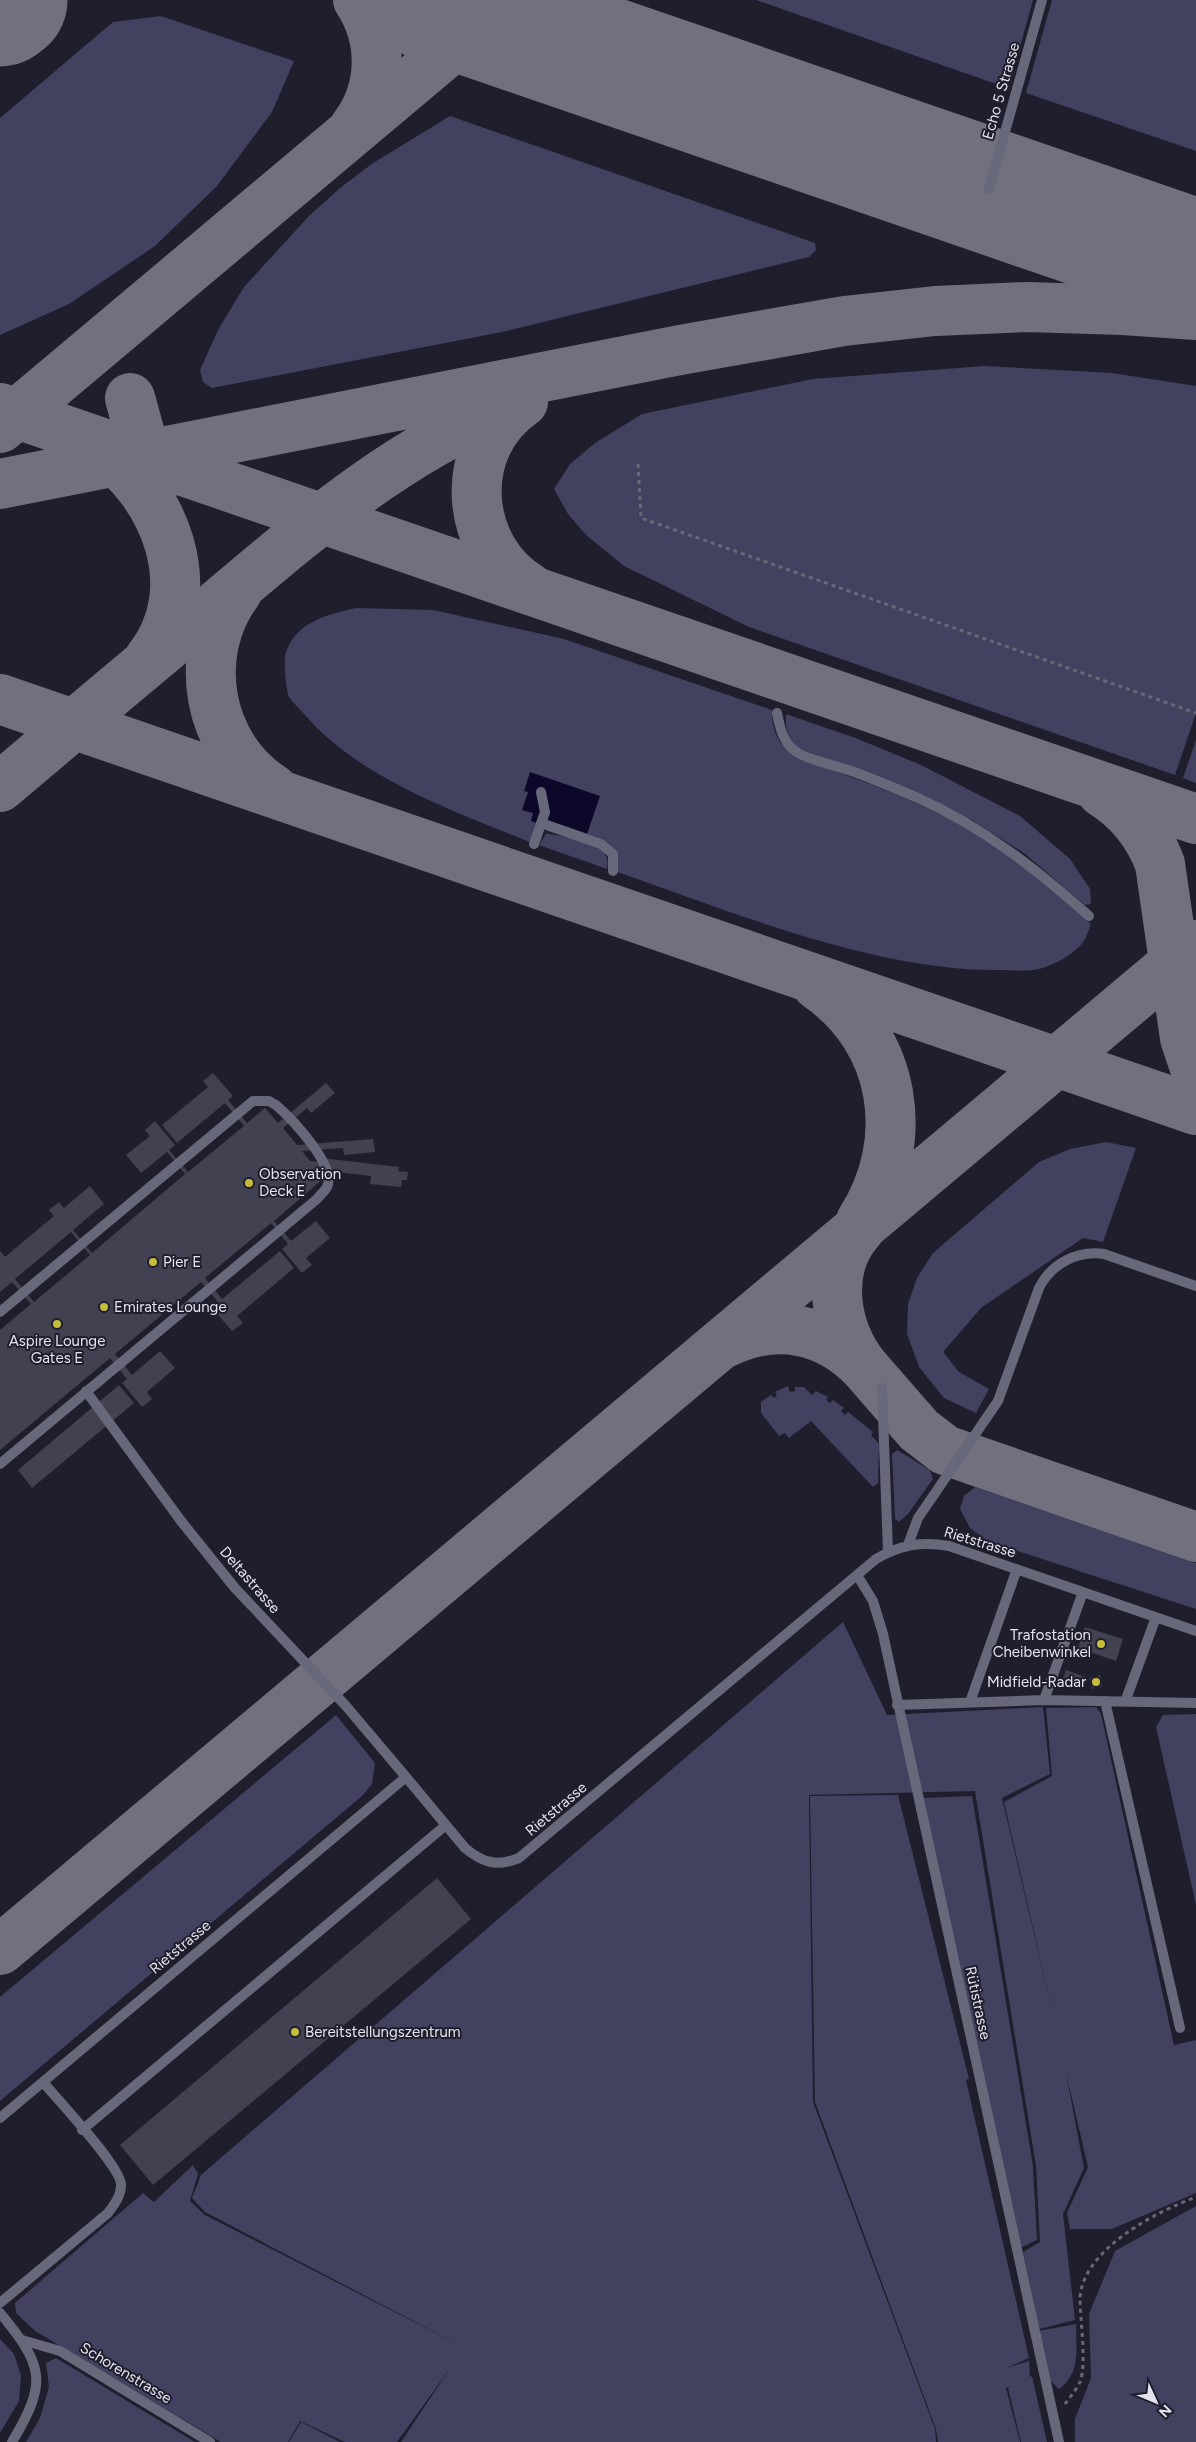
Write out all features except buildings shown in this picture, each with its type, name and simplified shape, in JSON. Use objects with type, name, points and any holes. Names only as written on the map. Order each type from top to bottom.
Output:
[{"type":"lane","name":"Echo 5 Strasse","points":[[989,189],[1042,0]]},
{"type":"lane","points":[[778,713],[784,738],[800,754],[900,791],[967,822],[1006,846],[1043,875],[1089,916]]},
{"type":"lane","points":[[534,844],[545,812],[541,792]]},
{"type":"lane","points":[[541,823],[601,844],[613,854],[613,871]]},
{"type":"lane","points":[[0,1312],[246,1106],[261,1100],[269,1101],[281,1109],[322,1157],[328,1172],[327,1186],[317,1199],[0,1464]]},
{"type":"lane","points":[[908,1545],[918,1518],[998,1400],[1039,1288],[1047,1275],[1075,1256],[1094,1252],[1196,1286]]},
{"type":"lane","points":[[882,1388],[888,1552]]},
{"type":"lane","name":"Deltastrasse","points":[[86,1392],[181,1521],[235,1588],[346,1706],[406,1777]]},
{"type":"lane","name":"Rietstrasse","points":[[0,2118],[406,1777],[465,1848],[486,1862],[502,1864],[519,1858],[857,1575],[888,1552],[920,1543],[949,1546],[1196,1631]]},
{"type":"lane","points":[[970,1702],[1016,1569]]},
{"type":"lane","name":"Rütistrasse","points":[[857,1575],[873,1601],[883,1634],[1058,2442]]},
{"type":"lane","points":[[1044,1700],[1083,1592]]},
{"type":"lane","points":[[1125,1702],[1156,1618]]},
{"type":"lane","points":[[897,1705],[1044,1700],[1196,1703]]},
{"type":"lane","points":[[1105,1701],[1180,2028]]},
{"type":"lane","points":[[82,2130],[446,1825]]},
{"type":"lane","points":[[0,2303],[108,2213],[119,2197],[121,2185],[114,2166],[43,2082]]},
{"type":"lane","points":[[0,2313],[22,2340],[35,2366],[36,2391],[27,2418],[12,2442]]},
{"type":"lane","name":"Schorenstrasse","points":[[22,2340],[60,2350],[210,2442]]},
{"type":"path","points":[[638,464],[641,518],[1196,713]]},
{"type":"path","points":[[1052,2411],[1065,2404],[1080,2381],[1080,2295],[1092,2264],[1112,2243],[1142,2223],[1196,2197]]},
{"type":"shaded area","points":[[756,0],[1033,0],[1011,79],[999,85]]},
{"type":"shaded area","points":[[1052,0],[1196,0],[1196,151],[1026,93]]},
{"type":"shaded area","points":[[161,16],[294,61],[272,112],[217,186],[155,246],[69,304],[0,335],[0,118],[113,22]]},
{"type":"shaded area","points":[[450,116],[815,243],[816,250],[809,257],[502,332],[212,388],[203,382],[200,370],[218,330],[244,287],[309,216],[340,188],[373,163]]},
{"type":"shaded area","points":[[984,366],[1112,373],[1196,386],[1196,713],[1175,775],[749,627],[624,566],[586,535],[568,514],[554,489],[570,464],[595,443],[642,414],[813,379]]},
{"type":"shaded area","points":[[356,608],[433,610],[564,639],[772,710],[775,732],[782,744],[792,754],[799,759],[851,777],[928,808],[1001,848],[1036,875],[1091,924],[1086,937],[1070,955],[1051,965],[1035,970],[955,968],[906,961],[857,951],[758,922],[618,872],[615,852],[607,842],[538,817],[530,842],[439,805],[379,774],[352,757],[326,737],[289,697],[285,656],[289,644],[296,635],[313,622],[323,617]]},
{"type":"shaded area","points":[[786,714],[858,739],[921,765],[1020,816],[1070,859],[1090,889],[1091,904],[1085,905],[1024,853],[973,821],[797,747],[788,732]]},
{"type":"shaded area","points":[[1196,740],[1196,783],[1183,778]]},
{"type":"shaded area","points":[[530,772],[600,796],[585,840],[531,821],[533,813],[522,810],[528,792],[524,791]]},
{"type":"shaded area","points":[[546,834],[569,837],[595,846],[605,854],[607,869],[539,845]]},
{"type":"shaded area","points":[[1106,1142],[1136,1148],[1103,1242],[1083,1238],[981,1308],[943,1352],[959,1372],[989,1389],[976,1413],[944,1398],[919,1367],[907,1334],[908,1304],[917,1278],[933,1253],[1039,1162],[1070,1149]]},
{"type":"shaded area","points":[[788,1386],[790,1392],[795,1391],[795,1387],[804,1387],[812,1395],[816,1391],[828,1397],[826,1400],[830,1403],[833,1400],[844,1408],[841,1411],[845,1415],[848,1412],[873,1432],[871,1435],[879,1444],[878,1483],[873,1487],[811,1421],[789,1438],[785,1433],[779,1436],[761,1413],[761,1402],[771,1395],[774,1398],[777,1395],[775,1392]]},
{"type":"shaded area","points":[[897,1450],[930,1470],[933,1479],[908,1514],[899,1522],[895,1519],[892,1454]]},
{"type":"shaded area","points":[[975,1487],[1196,1563],[1196,1609],[987,1541],[970,1528],[960,1509],[964,1496]]},
{"type":"shaded area","points":[[843,1622],[887,1715],[1043,1707],[1050,1774],[1002,1798],[1054,2019],[1004,1802],[1052,1776],[1046,1708],[1096,1707],[1101,1714],[1174,2045],[1196,2040],[1196,2193],[1112,2229],[1070,2229],[1067,2213],[1088,2167],[1066,2073],[1084,2168],[1063,2214],[1075,2320],[1039,2329],[1023,2252],[1040,2242],[1036,2166],[975,1791],[809,1795],[813,2102],[935,2429],[936,2442],[401,2442],[451,2367],[397,2442],[345,2442],[300,2421],[288,2442],[221,2442],[35,2331],[16,2313],[15,2303],[143,2193],[154,2202],[193,2165],[198,2174],[190,2201],[205,2215],[465,2348],[205,2212],[192,2198],[201,2175]]},
{"type":"shaded area","points":[[1196,1714],[1196,1905],[1156,1727],[1163,1715]]},
{"type":"shaded area","points":[[336,1715],[375,1763],[372,1784],[362,1796],[0,2101],[0,1997]]},
{"type":"shaded area","points":[[898,1795],[969,2079],[966,2080],[1029,2358],[1006,2368],[1029,2361],[1030,2377],[1032,2376],[1047,2442],[1021,2442],[1008,2388],[1011,2386],[1006,2388],[1020,2442],[938,2442],[936,2429],[815,2102],[810,1796]]},
{"type":"shaded area","points":[[972,1796],[1033,2166],[1037,2240],[1020,2248],[922,1798]]},
{"type":"shaded area","points":[[1196,2206],[1196,2442],[1075,2442],[1075,2419],[1091,2378],[1089,2314],[1115,2251]]},
{"type":"shaded area","points":[[1076,2324],[1076,2360],[1074,2368],[1066,2383],[1059,2389],[1047,2377],[1038,2331]]},
{"type":"shaded area","points":[[0,2339],[14,2354],[21,2376],[19,2401],[0,2433]]},
{"type":"shaded area","points":[[56,2358],[195,2442],[26,2442],[40,2418],[49,2387],[46,2363]]},
{"type":"shaded area","points":[[301,2422],[340,2442],[289,2442]]},
{"type":"taxiway","points":[[0,8],[13,0]]},
{"type":"taxiway","points":[[354,128],[371,98],[377,65],[376,48],[372,32],[358,0]]},
{"type":"taxiway","points":[[0,428],[509,0]]},
{"type":"taxiway","points":[[457,46],[479,37],[501,34],[536,36],[547,39]]},
{"type":"taxiway","points":[[0,484],[680,350],[844,321],[935,311],[1027,307],[1123,310],[1196,315]]},
{"type":"taxiway","points":[[130,398],[154,485]]},
{"type":"taxiway","points":[[0,787],[323,518],[394,467],[432,443],[515,402]]},
{"type":"taxiway","points":[[523,402],[502,421],[487,444],[479,470],[477,497],[481,524],[492,549],[508,571],[531,589]]},
{"type":"taxiway","points":[[0,408],[1196,819]]},
{"type":"taxiway","points":[[99,448],[122,467],[142,490],[158,516],[169,544],[175,574],[174,603],[165,632],[149,659]]},
{"type":"taxiway","points":[[237,592],[223,617],[214,643],[211,671],[213,698],[220,725],[233,749],[251,771],[273,789]]},
{"type":"taxiway","points":[[0,699],[1196,1110]]},
{"type":"taxiway","points":[[1102,792],[1121,806],[1137,823],[1150,842],[1160,864],[1185,1038],[1196,1071]]},
{"type":"taxiway","points":[[0,1950],[1196,945]]},
{"type":"taxiway","points":[[817,985],[844,1008],[865,1034],[880,1063],[888,1094],[891,1126],[887,1158],[877,1190],[861,1221]]},
{"type":"taxiway","points":[[725,1343],[744,1335],[763,1331],[781,1329],[800,1331],[834,1344],[850,1354],[865,1368],[854,1353],[846,1336],[840,1318],[837,1299],[841,1262],[849,1245],[860,1229]]},
{"type":"taxiway","points":[[865,1368],[919,1430],[945,1450],[1196,1537]]},
{"type":"runway","points":[[0,4],[5,0]]},
{"type":"runway","points":[[434,0],[1196,262]]},
{"type":"place","name":"Observation Deck E","points":[[249,1183]]},
{"type":"place","name":"Pier E","points":[[153,1262]]},
{"type":"place","name":"Emirates Lounge","points":[[104,1307]]},
{"type":"place","name":"Aspire Lounge Gates E","points":[[57,1324]]},
{"type":"place","name":"Trafostation Cheibenwinkel","points":[[1101,1644]]},
{"type":"place","name":"Midfield-Radar","points":[[1096,1682]]},
{"type":"place","name":"Bereitstellungszentrum","points":[[295,2032]]}]
